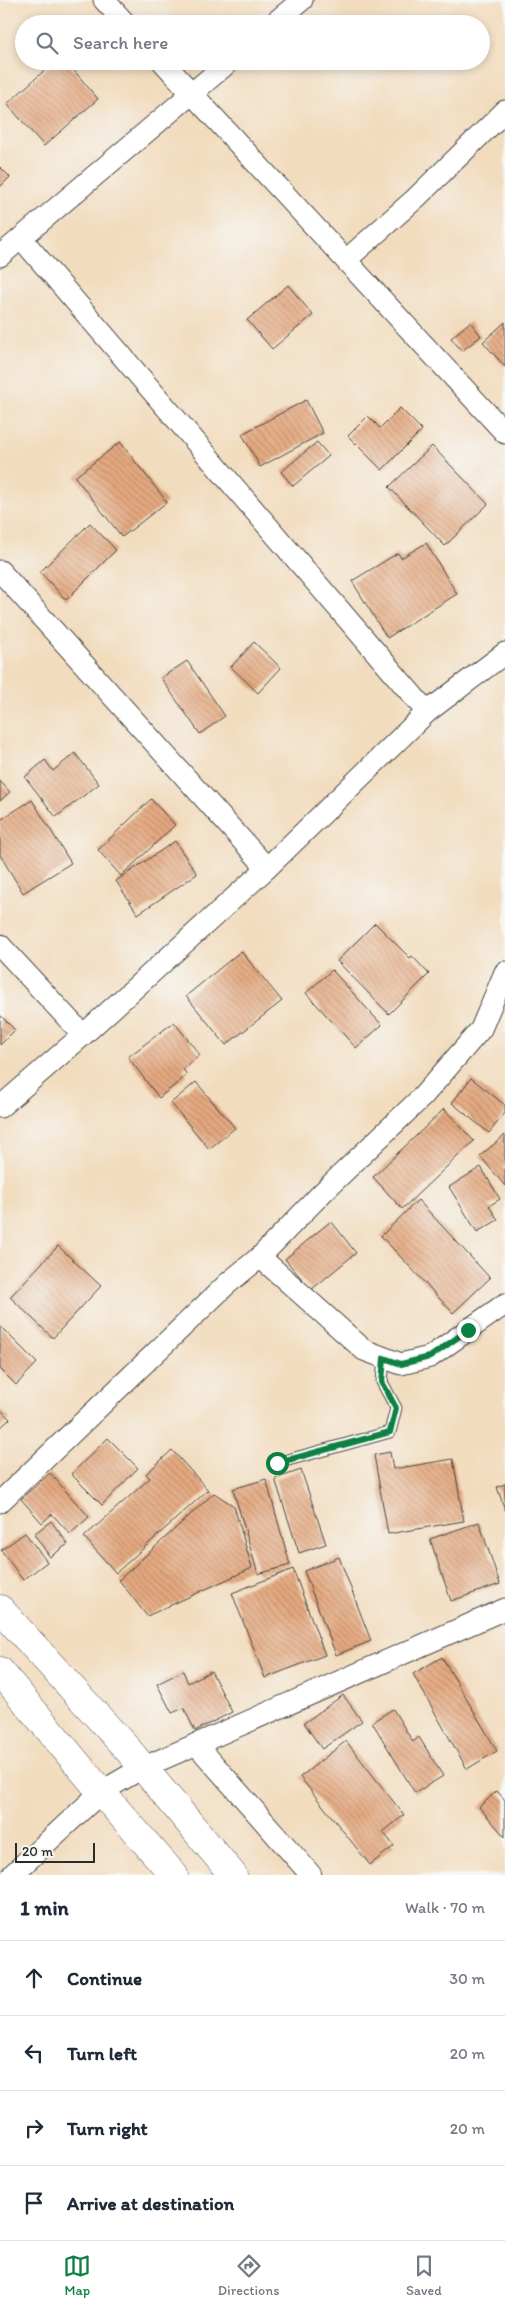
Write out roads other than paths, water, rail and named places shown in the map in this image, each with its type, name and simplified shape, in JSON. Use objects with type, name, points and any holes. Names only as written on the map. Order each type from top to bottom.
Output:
[{"type":"main road","points":[[0,1609],[130,1752],[233,1875]]},
{"type":"main road","points":[[0,1671],[101,1792],[174,1875]]},
{"type":"street","points":[[104,0],[118,15]]},
{"type":"street","points":[[284,15],[302,0]]},
{"type":"street","points":[[170,70],[505,433]]},
{"type":"street","points":[[0,256],[220,70]]},
{"type":"street","points":[[346,260],[416,198],[505,111]]},
{"type":"street","points":[[21,238],[427,712]]},
{"type":"street","points":[[0,571],[267,868]]},
{"type":"street","points":[[0,1107],[83,1036],[267,868],[427,712],[505,653]]},
{"type":"street","points":[[0,945],[83,1036]]},
{"type":"street","points":[[0,1502],[227,1284],[260,1257],[323,1192],[423,1096],[481,1029],[505,972]]},
{"type":"street","points":[[260,1257],[364,1350],[401,1364],[430,1357],[505,1304]]},
{"type":"street","points":[[12,1875],[101,1792],[142,1768],[505,1609]]},
{"type":"street","points":[[196,1744],[312,1875]]},
{"type":"lane","points":[[277,1463],[390,1432],[396,1408],[382,1382],[384,1358]]}]
